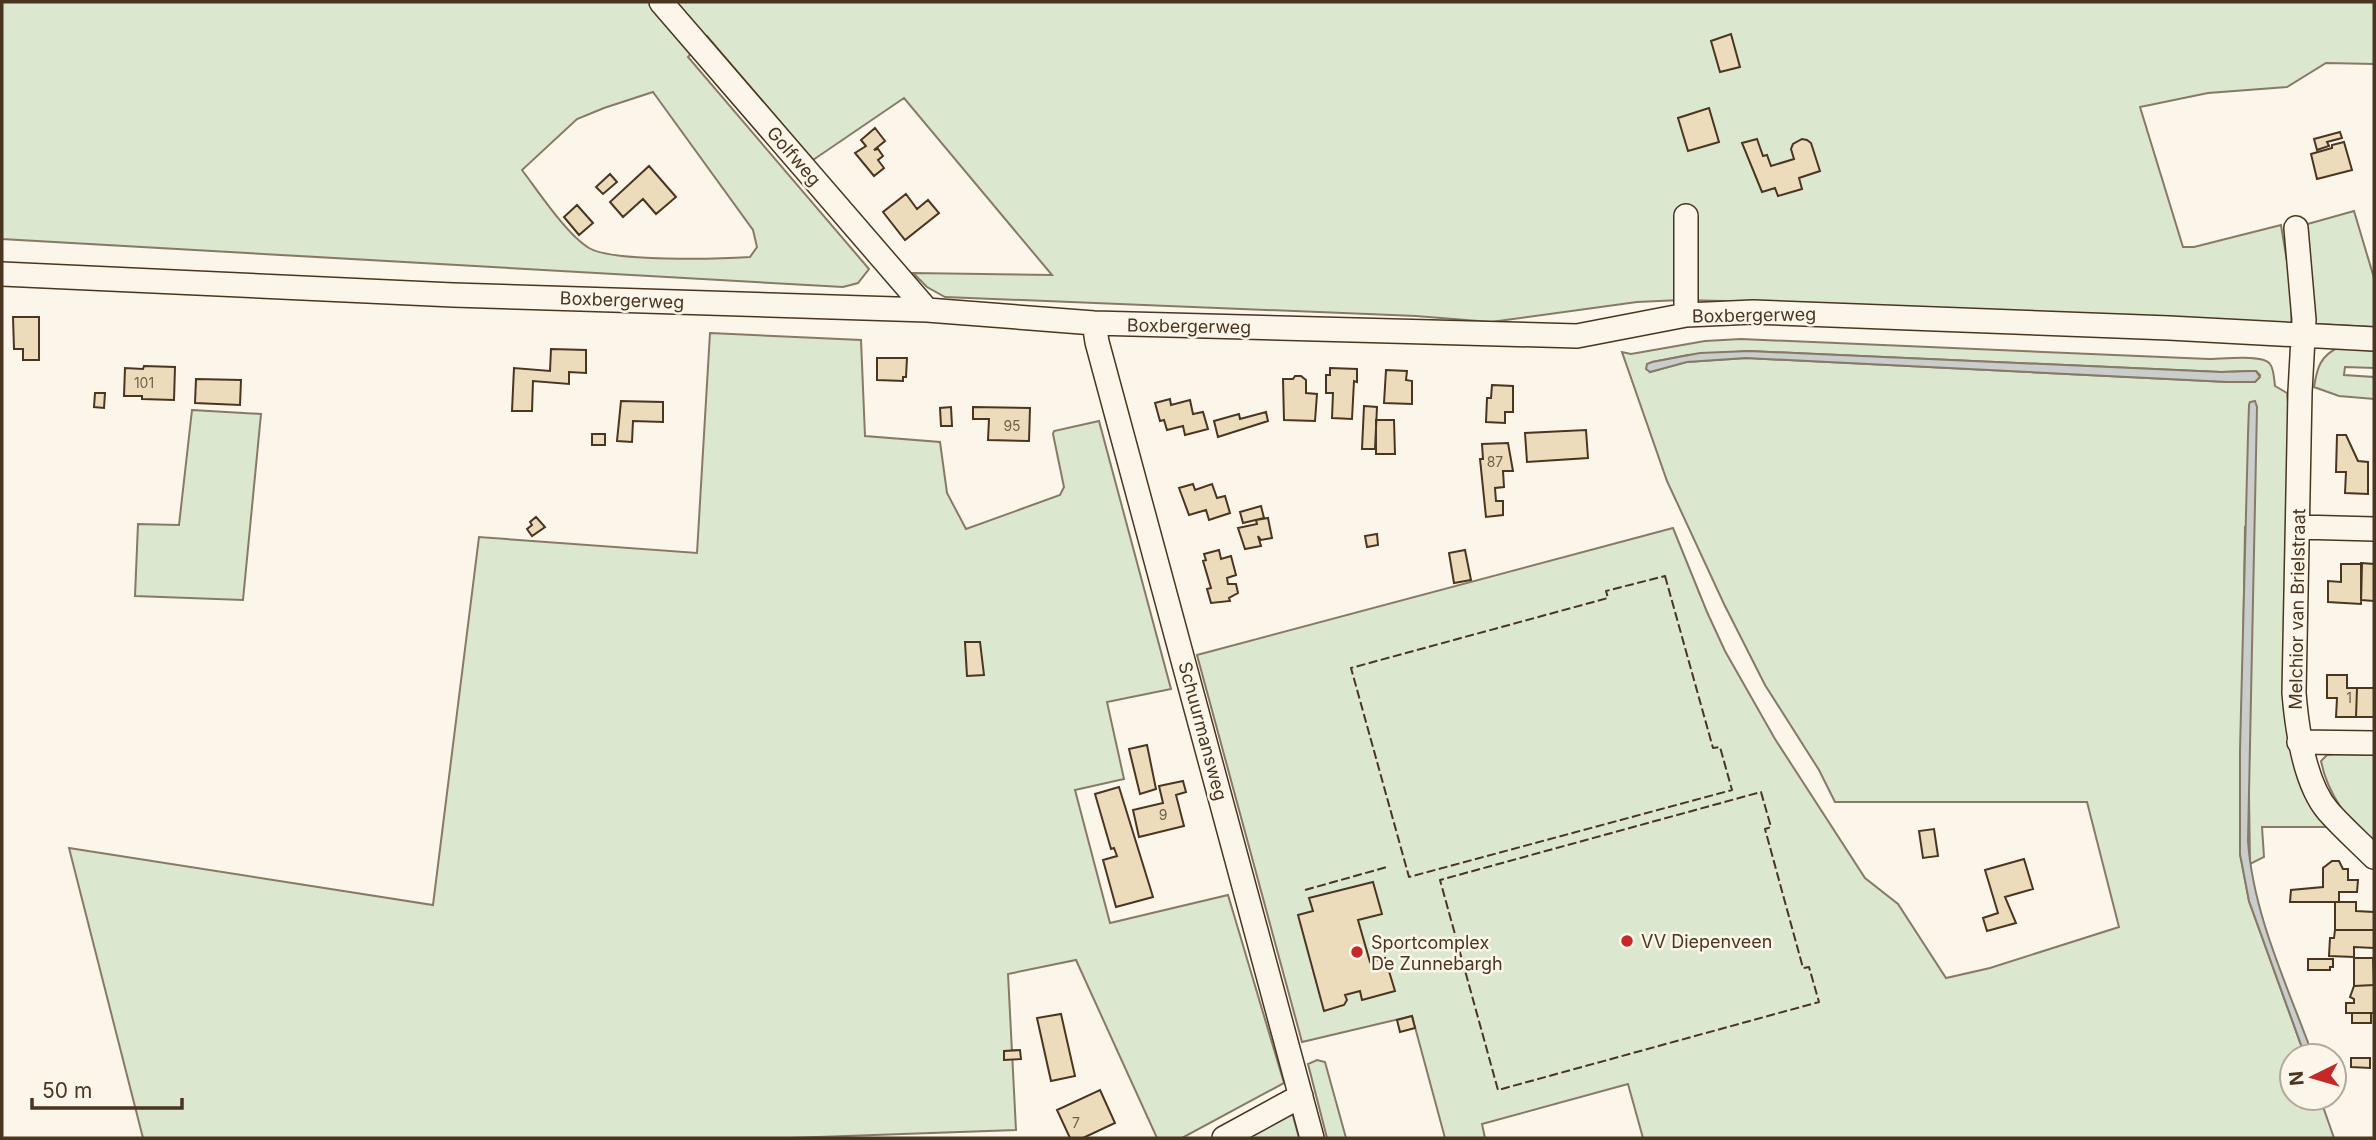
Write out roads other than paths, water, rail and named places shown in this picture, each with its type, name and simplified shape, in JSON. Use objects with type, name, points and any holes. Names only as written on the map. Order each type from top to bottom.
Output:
[{"type":"street","name":"Golfweg","points":[[660,2],[927,310]]},
{"type":"street","points":[[1686,216],[1686,315]]},
{"type":"street","name":"Melchior van Brielstraat","points":[[2296,228],[2304,320],[2294,693],[2299,742],[2312,781],[2326,809],[2374,857]]},
{"type":"street","name":"Boxbergerweg","points":[[2,274],[439,294],[927,310],[1094,323],[1577,336],[1686,315],[1753,312],[2374,339]]},
{"type":"street","name":"Schuurmansweg","points":[[1094,323],[1312,1138]]},
{"type":"street","points":[[2299,527],[2374,529]]},
{"type":"street","points":[[2299,742],[2374,743]]},
{"type":"street","points":[[1224,1138],[1301,1096]]},
{"type":"place","name":"VV Diepenveen","points":[[1627,941]]},
{"type":"place","name":"Sportcomplex De Zunnebargh","points":[[1357,952]]}]
